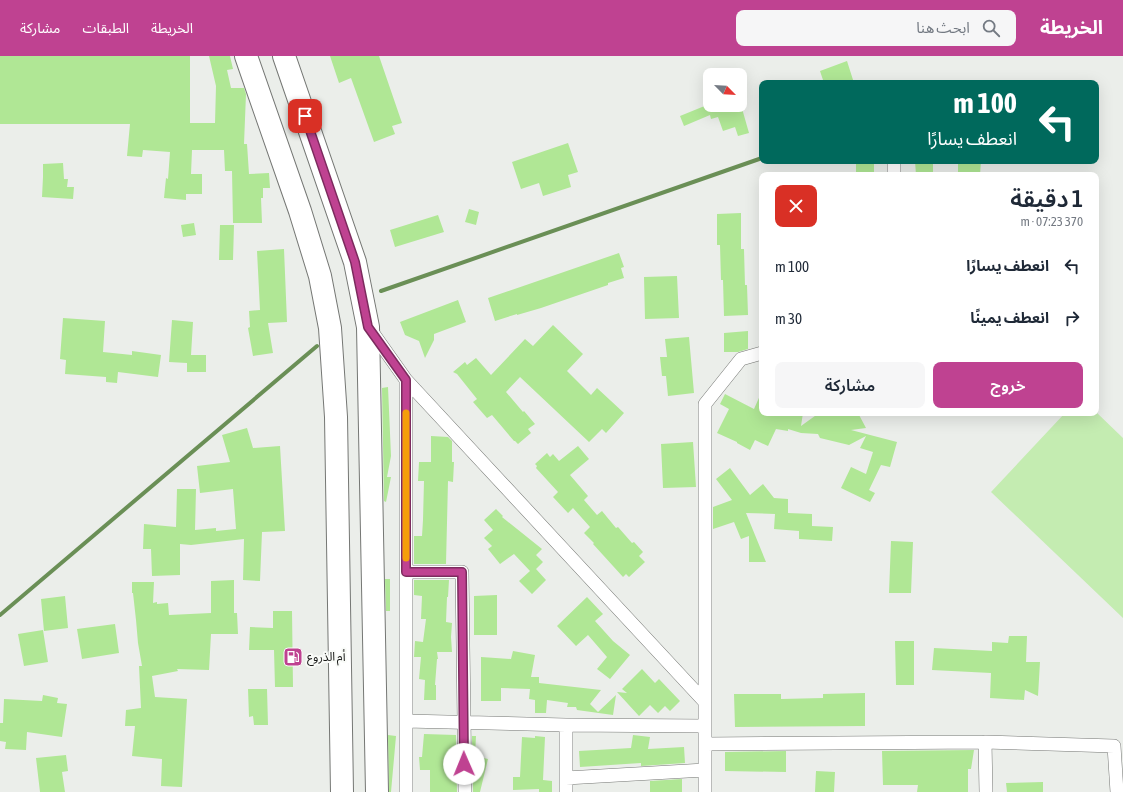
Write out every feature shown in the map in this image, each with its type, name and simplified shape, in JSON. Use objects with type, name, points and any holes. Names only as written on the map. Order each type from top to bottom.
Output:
[{"type":"highway","points":[[246,56],[300,211],[320,276],[330,328],[336,417],[342,792]]},
{"type":"highway","points":[[284,56],[355,262],[368,327],[377,792]]},
{"type":"street","points":[[368,327],[406,380],[705,702]]},
{"type":"street","points":[[705,792],[705,404],[742,359],[759,354]]},
{"type":"street","points":[[406,380],[406,792]]},
{"type":"street","points":[[406,572],[462,572],[465,792]]},
{"type":"street","points":[[406,721],[566,725],[705,726]]},
{"type":"street","points":[[566,725],[566,792]]},
{"type":"street","points":[[705,744],[985,742],[1114,746],[1118,792]]},
{"type":"street","points":[[985,742],[986,792]]},
{"type":"street","points":[[566,778],[705,770]]},
{"type":"green space","points":[[1099,415],[1123,438],[1123,618],[991,492],[1062,416]]},
{"type":"building","points":[[0,56],[190,56],[190,123],[215,123],[216,86],[209,56],[230,56],[233,69],[227,70],[231,88],[244,88],[246,94],[244,144],[247,144],[249,174],[269,173],[270,188],[263,188],[263,198],[261,198],[262,223],[233,223],[232,171],[225,171],[224,150],[192,150],[191,174],[202,174],[202,194],[186,194],[186,200],[164,198],[166,178],[168,179],[170,152],[143,150],[142,157],[127,156],[130,124],[0,124]]},
{"type":"building","points":[[330,56],[379,56],[402,123],[392,126],[395,134],[374,142],[351,78],[339,83]]},
{"type":"building","points":[[847,61],[853,80],[823,80],[820,71]]},
{"type":"building","points":[[703,107],[703,112],[743,112],[749,133],[738,136],[735,127],[723,131],[718,117],[711,119],[710,115],[684,126],[680,116]]},
{"type":"building","points":[[568,143],[578,172],[568,175],[571,187],[543,196],[539,183],[521,189],[512,162]]},
{"type":"building","points":[[63,163],[64,179],[68,179],[67,187],[74,187],[73,199],[42,197],[43,164]]},
{"type":"building","points":[[856,164],[874,164],[874,172],[856,172]]},
{"type":"building","points":[[915,164],[933,164],[933,172],[916,172]]},
{"type":"building","points":[[958,164],[981,164],[980,172],[958,172]]},
{"type":"building","points":[[469,209],[479,212],[476,225],[465,222]]},
{"type":"building","points":[[741,213],[741,249],[744,249],[748,315],[724,316],[720,245],[717,245],[717,214]]},
{"type":"building","points":[[438,215],[444,232],[395,247],[390,230]]},
{"type":"building","points":[[194,223],[196,235],[183,237],[181,225]]},
{"type":"building","points":[[220,225],[234,225],[233,260],[219,260]]},
{"type":"building","points":[[284,249],[287,322],[268,323],[273,353],[253,356],[248,328],[250,327],[249,311],[260,310],[257,251]]},
{"type":"building","points":[[619,253],[624,267],[621,268],[624,278],[541,308],[495,321],[488,298]]},
{"type":"building","points":[[677,276],[679,318],[645,319],[644,277]]},
{"type":"building","points":[[458,300],[466,322],[434,334],[434,340],[425,358],[419,341],[405,335],[400,322]]},
{"type":"building","points":[[63,318],[105,321],[103,352],[132,355],[132,351],[161,355],[158,377],[118,372],[117,383],[106,382],[106,377],[65,374],[66,360],[60,359]]},
{"type":"building","points":[[172,320],[193,322],[191,355],[206,355],[206,372],[187,372],[187,363],[169,362]]},
{"type":"building","points":[[553,325],[583,354],[567,371],[591,395],[597,388],[624,413],[606,433],[602,429],[589,442],[520,377],[506,392],[535,424],[528,429],[531,433],[518,444],[492,415],[487,418],[473,402],[477,399],[457,374],[453,372],[465,362],[467,365],[476,358],[491,375],[525,339],[533,346]]},
{"type":"building","points":[[748,331],[748,349],[738,352],[724,352],[724,333]]},
{"type":"building","points":[[689,337],[694,393],[668,396],[666,376],[662,376],[660,357],[667,357],[665,339]]},
{"type":"building","points":[[388,387],[391,456],[387,477],[391,477],[386,502],[384,501],[382,388]]},
{"type":"building","points":[[725,394],[754,409],[759,398],[759,416],[803,416],[801,426],[815,416],[860,416],[866,428],[851,430],[897,442],[890,467],[881,465],[869,490],[875,493],[870,502],[841,488],[851,467],[866,474],[873,452],[860,448],[866,436],[849,445],[820,438],[818,434],[801,433],[788,429],[788,431],[776,429],[768,446],[755,440],[750,450],[717,433],[729,409],[720,404]]},
{"type":"building","points":[[247,428],[253,448],[280,446],[285,531],[262,532],[260,581],[243,580],[244,539],[191,545],[180,544],[180,575],[152,576],[151,549],[143,549],[144,524],[176,527],[177,489],[196,489],[195,530],[216,528],[216,531],[236,529],[233,489],[200,493],[197,466],[230,462],[222,435]]},
{"type":"building","points":[[431,436],[448,437],[452,441],[452,462],[454,462],[453,482],[448,481],[446,564],[414,564],[414,536],[422,536],[423,520],[424,481],[418,481],[419,462],[431,462]]},
{"type":"building","points":[[693,442],[696,487],[663,488],[661,444]]},
{"type":"building","points":[[578,446],[589,459],[570,475],[588,496],[584,500],[597,515],[602,511],[616,528],[618,527],[632,543],[634,542],[643,552],[639,556],[645,562],[629,577],[626,574],[623,577],[593,544],[594,543],[584,533],[590,527],[573,508],[568,513],[553,497],[558,492],[536,468],[537,466],[535,464],[547,453],[550,457],[553,454],[559,461]]},
{"type":"building","points":[[730,468],[750,495],[763,484],[774,498],[788,499],[788,513],[812,514],[812,526],[833,527],[832,541],[799,539],[799,531],[774,529],[775,514],[746,513],[766,562],[749,562],[749,536],[741,539],[734,522],[713,529],[713,507],[732,500],[716,479]]},
{"type":"building","points":[[496,509],[503,516],[502,517],[542,549],[536,555],[543,562],[536,569],[546,580],[532,594],[519,581],[530,571],[514,554],[500,564],[488,549],[492,546],[484,538],[493,530],[484,520]]},
{"type":"building","points":[[891,541],[913,542],[911,593],[889,593]]},
{"type":"building","points":[[385,579],[390,579],[390,611],[386,611]]},
{"type":"building","points":[[234,580],[234,613],[237,613],[238,634],[211,634],[209,670],[177,669],[178,671],[152,676],[155,697],[187,699],[182,787],[161,786],[162,759],[132,756],[135,726],[125,726],[126,710],[141,708],[139,666],[142,666],[132,593],[132,582],[154,582],[153,603],[168,603],[169,615],[211,613],[211,581]]},
{"type":"building","points":[[414,580],[449,580],[446,622],[452,623],[452,652],[437,652],[438,659],[435,685],[436,700],[424,700],[425,680],[419,679],[421,657],[414,657],[415,641],[423,642],[426,619],[421,619],[422,596],[414,595]]},
{"type":"building","points":[[497,595],[497,635],[474,635],[474,596]]},
{"type":"building","points":[[65,596],[68,628],[44,631],[41,599]]},
{"type":"building","points":[[587,597],[603,614],[595,621],[613,641],[630,655],[610,679],[597,669],[607,657],[588,635],[576,646],[557,626]]},
{"type":"building","points":[[273,611],[292,611],[293,687],[275,687],[274,650],[249,650],[250,627],[273,628]]},
{"type":"building","points":[[115,624],[119,653],[82,659],[77,629]]},
{"type":"building","points":[[43,630],[48,662],[24,666],[18,634]]},
{"type":"building","points":[[1009,636],[1027,636],[1026,662],[1040,662],[1038,696],[1025,690],[1024,700],[990,698],[991,673],[932,670],[934,648],[992,651],[992,642],[1008,643]]},
{"type":"building","points":[[895,641],[914,641],[914,685],[896,685]]},
{"type":"building","points":[[513,651],[535,655],[531,677],[539,677],[539,683],[601,690],[590,704],[598,712],[616,695],[613,715],[577,710],[576,707],[567,707],[568,703],[547,700],[546,713],[535,713],[535,700],[529,699],[530,689],[501,688],[501,701],[481,701],[481,657],[511,659]]},
{"type":"building","points":[[642,669],[655,683],[659,679],[680,701],[670,711],[665,706],[658,713],[650,705],[639,716],[617,692],[627,693],[622,689]]},
{"type":"building","points":[[248,689],[267,689],[268,725],[254,725],[253,716],[249,717]]},
{"type":"building","points":[[865,693],[865,726],[735,727],[734,694],[781,694],[781,699],[823,698],[823,694]]},
{"type":"building","points":[[43,695],[58,698],[57,703],[67,704],[62,737],[27,732],[26,750],[5,749],[6,742],[0,741],[0,723],[3,723],[4,699],[42,701]]},
{"type":"building","points":[[424,734],[456,735],[457,792],[430,792],[430,770],[420,770],[419,757],[422,757]]},
{"type":"building","points":[[388,735],[396,736],[391,792],[389,792]]},
{"type":"building","points":[[633,735],[650,737],[648,749],[684,747],[685,763],[641,766],[641,763],[580,767],[579,751],[631,748]]},
{"type":"building","points":[[472,736],[476,736],[475,756],[488,759],[480,792],[473,792]]},
{"type":"building","points":[[535,736],[545,737],[543,780],[552,781],[552,792],[539,792],[539,789],[513,790],[513,777],[520,777],[522,737],[535,738]]},
{"type":"building","points":[[974,750],[971,769],[968,769],[968,792],[917,792],[918,785],[883,785],[882,751]]},
{"type":"building","points":[[786,751],[786,772],[725,771],[725,752]]},
{"type":"building","points":[[66,755],[68,771],[62,772],[65,792],[40,792],[36,758]]},
{"type":"building","points":[[816,771],[835,772],[834,792],[815,792]]},
{"type":"building","points":[[682,779],[682,792],[650,792],[650,781]]},
{"type":"building","points":[[1043,782],[1043,792],[1007,792],[1006,783]]},
{"type":"waterway","points":[[381,291],[759,159]]},
{"type":"waterway","points":[[0,615],[317,346]]},
{"type":"slow traffic","points":[[406,413],[406,558]]},
{"type":"place","name":"أم الذروع","points":[[293,657]]},
{"type":"route","points":[[305,116],[355,262],[368,327],[406,380],[406,572],[462,572],[464,764]]}]
